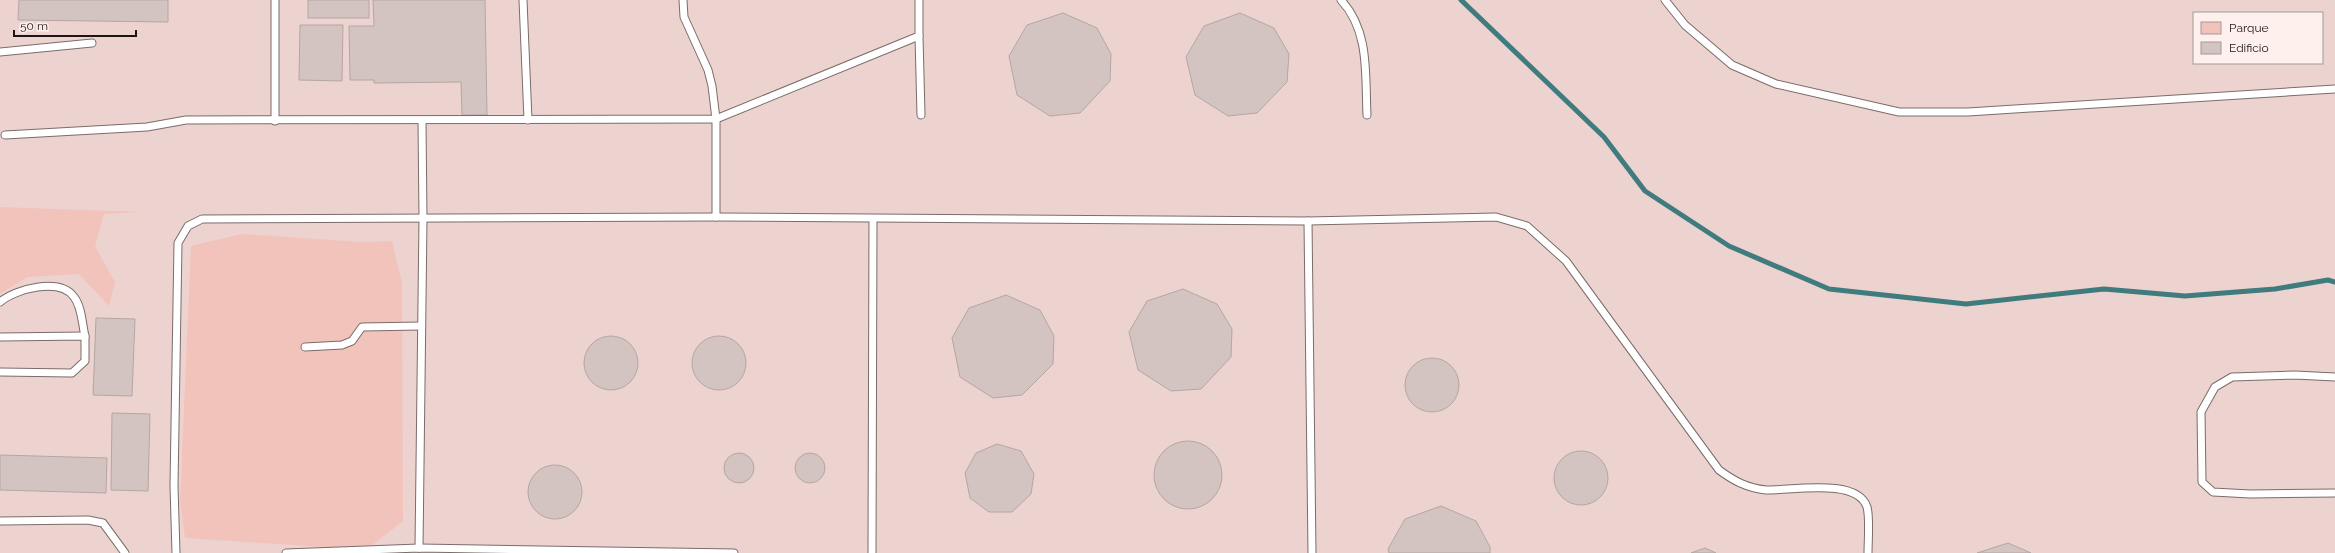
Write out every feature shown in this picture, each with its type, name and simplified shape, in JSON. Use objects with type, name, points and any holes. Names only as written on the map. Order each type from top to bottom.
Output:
[{"type":"lane","points":[[275,0],[275,121]]},
{"type":"lane","points":[[523,0],[528,120]]},
{"type":"lane","points":[[683,0],[684,17],[708,70],[712,86],[716,119],[716,217]]},
{"type":"lane","points":[[919,0],[921,115]]},
{"type":"lane","points":[[1341,0],[1351,11],[1365,48],[1367,115]]},
{"type":"lane","points":[[1665,0],[1685,25],[1732,65],[1776,84],[1899,112],[1968,112],[2335,89]]},
{"type":"lane","points":[[5,135],[147,128],[186,120],[422,121],[716,119],[920,36]]},
{"type":"lane","points":[[0,52],[92,43]]},
{"type":"lane","points":[[419,548],[423,219],[422,121]]},
{"type":"lane","points":[[176,553],[174,486],[178,243],[188,226],[202,219],[716,217],[1308,222],[1496,217],[1527,226],[1566,261],[1719,470],[1740,485],[1759,488],[1827,487],[1856,494],[1866,506],[1868,553]]},
{"type":"lane","points":[[872,553],[873,219]]},
{"type":"lane","points":[[1308,222],[1312,553]]},
{"type":"lane","points":[[0,302],[8,295],[33,287],[64,288],[74,295],[78,304],[85,336],[85,361],[72,373],[0,372]]},
{"type":"lane","points":[[305,347],[342,345],[352,341],[362,327],[422,326]]},
{"type":"lane","points":[[0,336],[85,336]]},
{"type":"lane","points":[[2335,377],[2295,375],[2232,377],[2215,387],[2201,412],[2200,454],[2202,482],[2213,492],[2250,494],[2335,493]]},
{"type":"lane","points":[[0,521],[88,520],[103,524],[125,553]]},
{"type":"lane","points":[[286,553],[419,548],[734,553]]},
{"type":"shaded area","points":[[0,0],[2335,0],[2335,553],[0,553]]},
{"type":"green space","points":[[0,207],[141,212],[104,214],[95,246],[115,282],[109,306],[79,274],[27,277],[0,294]]},
{"type":"green space","points":[[241,234],[361,242],[392,241],[402,283],[403,521],[366,550],[185,538],[180,501],[191,246]]},
{"type":"building","points":[[19,0],[168,0],[168,22],[18,20]]},
{"type":"building","points":[[308,0],[369,0],[369,18],[308,18]]},
{"type":"building","points":[[373,0],[485,0],[487,115],[462,115],[461,82],[374,83],[374,80],[350,80],[349,26],[374,26]]},
{"type":"building","points":[[1063,13],[1097,28],[1111,54],[1110,81],[1080,113],[1050,116],[1017,95],[1009,56],[1027,25]]},
{"type":"building","points":[[1240,13],[1274,28],[1289,54],[1287,82],[1257,113],[1228,116],[1195,95],[1186,57],[1204,26]]},
{"type":"building","points":[[300,25],[343,25],[342,81],[299,80]]},
{"type":"building","points":[[1183,289],[1217,304],[1232,329],[1231,357],[1201,389],[1171,391],[1138,370],[1129,332],[1147,301]]},
{"type":"building","points":[[1006,295],[1040,310],[1054,336],[1053,364],[1022,395],[993,398],[960,377],[952,338],[969,308]]},
{"type":"building","points":[[96,318],[135,319],[132,396],[93,395]]},
{"type":"building","points":[[611,336],[621,338],[630,344],[636,353],[638,363],[636,373],[630,382],[621,388],[611,390],[601,388],[592,382],[586,373],[584,363],[586,353],[592,344],[601,338]]},
{"type":"building","points":[[719,336],[729,338],[738,344],[744,353],[746,363],[744,373],[738,382],[729,388],[719,390],[709,388],[700,382],[694,373],[692,363],[694,353],[700,344],[709,338]]},
{"type":"building","points":[[1432,358],[1442,360],[1451,366],[1457,375],[1459,385],[1457,395],[1451,404],[1442,410],[1432,412],[1422,410],[1413,404],[1407,395],[1405,385],[1407,375],[1413,366],[1422,360]]},
{"type":"building","points":[[112,413],[150,414],[148,491],[111,490]]},
{"type":"building","points":[[1188,441],[1201,444],[1212,451],[1219,462],[1222,475],[1219,488],[1212,499],[1201,506],[1188,509],[1175,506],[1164,499],[1157,488],[1154,475],[1157,462],[1164,451],[1175,444]]},
{"type":"building","points":[[997,444],[1021,451],[1034,474],[1031,494],[1012,512],[989,512],[970,498],[965,473],[976,453]]},
{"type":"building","points":[[1581,451],[1591,453],[1600,459],[1606,468],[1608,478],[1606,488],[1600,497],[1591,503],[1581,505],[1571,503],[1562,497],[1556,488],[1554,478],[1556,468],[1562,459],[1571,453]]},
{"type":"building","points":[[739,453],[750,457],[754,468],[750,479],[739,483],[728,479],[724,468],[728,457]]},
{"type":"building","points":[[810,453],[821,457],[825,468],[821,479],[810,483],[799,479],[795,468],[799,457]]},
{"type":"building","points":[[0,455],[107,458],[106,493],[0,490]]},
{"type":"building","points":[[555,465],[565,467],[574,473],[580,482],[582,492],[580,502],[574,511],[565,517],[555,519],[545,517],[536,511],[530,502],[528,492],[530,482],[536,473],[545,467]]},
{"type":"building","points":[[1441,506],[1476,521],[1490,547],[1490,553],[1389,553],[1388,549],[1405,519]]},
{"type":"building","points":[[2008,543],[2031,553],[1977,553]]},
{"type":"building","points":[[1705,548],[1716,553],[1691,553]]},
{"type":"waterway","points":[[1461,0],[1604,137],[1645,191],[1729,246],[1829,289],[1966,304],[2104,289],[2185,296],[2275,289],[2328,280],[2335,282]]}]
